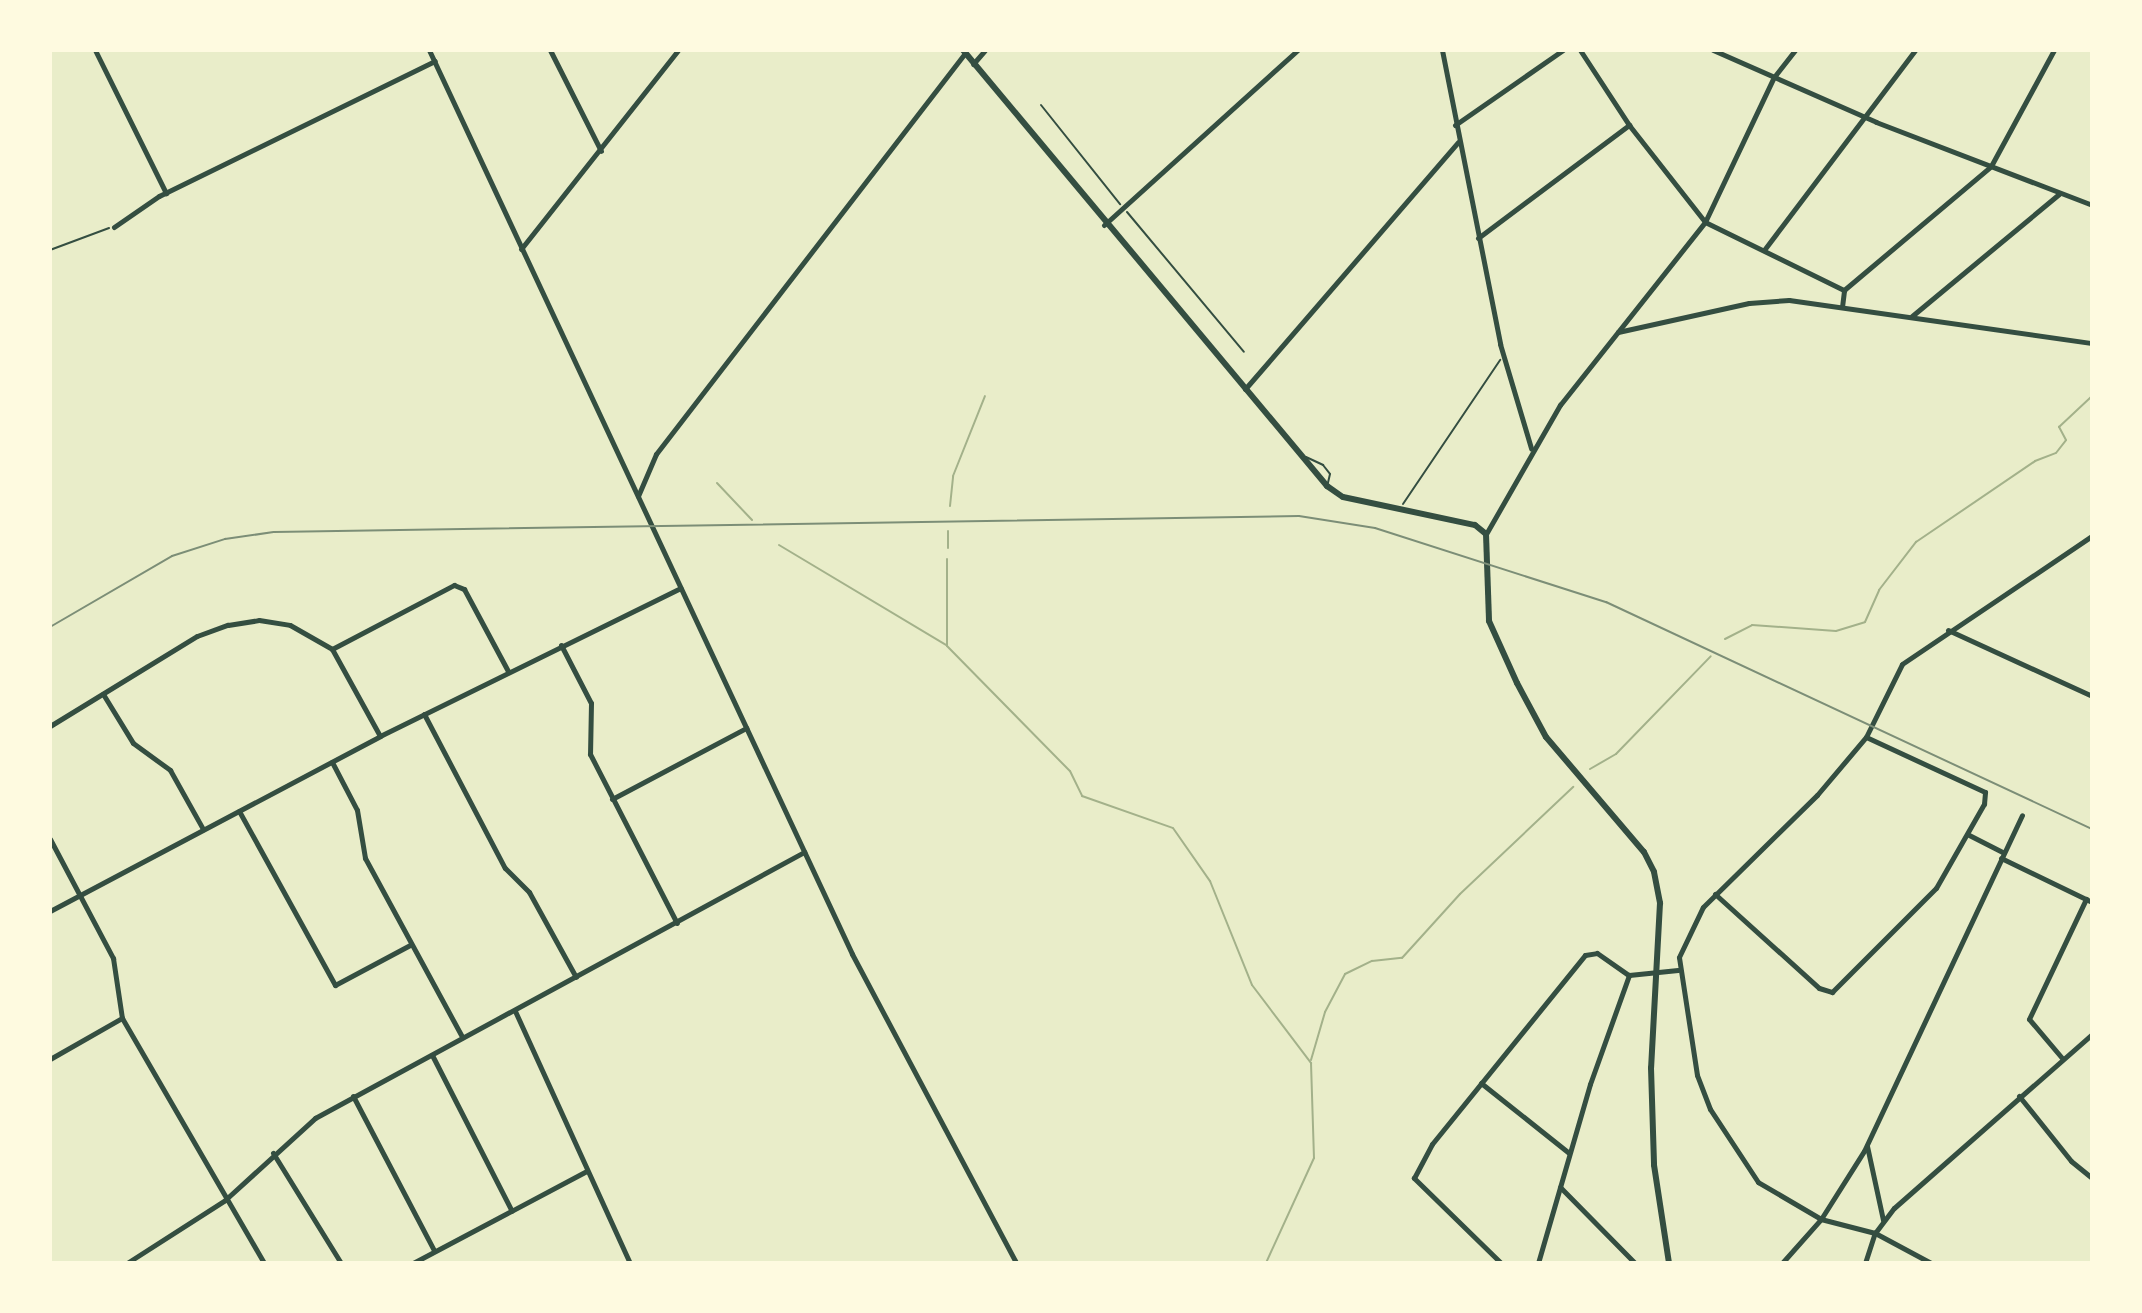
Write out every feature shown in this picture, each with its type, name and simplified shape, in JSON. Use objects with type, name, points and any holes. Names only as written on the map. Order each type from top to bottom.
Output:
[{"type":"main road","points":[[964,52],[1104,225],[1327,486],[1343,497],[1475,525],[1486,534],[1489,621],[1517,683],[1546,737],[1644,852],[1654,872],[1660,903],[1656,969],[1654,1165],[1669,1263]]},
{"type":"street","points":[[95,50],[166,193]]},
{"type":"street","points":[[429,50],[804,852],[918,1085],[1016,1263]]},
{"type":"street","points":[[550,50],[601,151]]},
{"type":"street","points":[[521,249],[678,50]]},
{"type":"street","points":[[973,65],[985,50]]},
{"type":"street","points":[[1104,225],[1298,50]]},
{"type":"street","points":[[1442,50],[1503,357],[1531,449]]},
{"type":"street","points":[[1455,125],[1563,50]]},
{"type":"street","points":[[1580,50],[1629,125],[1705,222],[1844,290]]},
{"type":"street","points":[[1713,50],[1865,117],[2092,205]]},
{"type":"street","points":[[1486,534],[1531,449],[1617,332],[1705,222],[1774,77],[1795,50]]},
{"type":"street","points":[[1764,250],[1915,50]]},
{"type":"street","points":[[1842,307],[1844,290],[1991,166],[2054,50]]},
{"type":"street","points":[[637,497],[656,454],[802,272],[964,52]]},
{"type":"street","points":[[114,227],[166,193],[435,61]]},
{"type":"street","points":[[1478,238],[1629,125]]},
{"type":"street","points":[[1244,390],[1458,141]]},
{"type":"street","points":[[1912,317],[2059,194]]},
{"type":"street","points":[[1617,332],[1775,300],[2092,343]]},
{"type":"street","points":[[1931,1263],[1875,1233],[1821,1219],[1758,1182],[1710,1109],[1697,1075],[1678,970],[1679,957],[1690,926],[1715,894],[1817,795],[1866,737],[1902,664],[1948,630],[2092,536]]},
{"type":"street","points":[[332,649],[454,585],[464,589],[508,671]]},
{"type":"street","points":[[50,911],[380,736],[681,588]]},
{"type":"street","points":[[50,726],[197,636],[228,625],[259,620],[290,625],[332,649],[380,736]]},
{"type":"street","points":[[1948,630],[2092,696]]},
{"type":"street","points":[[561,645],[591,703],[590,754],[677,923]]},
{"type":"street","points":[[103,694],[133,743],[170,770],[203,829]]},
{"type":"street","points":[[424,714],[505,868],[529,892],[576,977]]},
{"type":"street","points":[[612,799],[746,728]]},
{"type":"street","points":[[1715,894],[1819,988],[1832,992],[1936,888],[1969,835],[1986,796],[1979,788],[1866,737]]},
{"type":"street","points":[[332,762],[357,810],[365,858],[462,1037]]},
{"type":"street","points":[[239,811],[335,985],[410,945]]},
{"type":"street","points":[[1782,1263],[1821,1219],[1866,1145],[2022,815]]},
{"type":"street","points":[[1969,835],[2089,900],[2029,1019],[2062,1058]]},
{"type":"street","points":[[50,839],[113,958],[122,1018],[264,1263]]},
{"type":"street","points":[[127,1263],[225,1200],[273,1153],[315,1118],[804,852]]},
{"type":"street","points":[[1501,1263],[1414,1178],[1432,1144],[1585,955],[1597,953],[1629,975],[1656,969],[1678,970]]},
{"type":"street","points":[[1538,1263],[1569,1153],[1629,975]]},
{"type":"street","points":[[515,1011],[630,1263]]},
{"type":"street","points":[[50,1059],[122,1018]]},
{"type":"street","points":[[1865,1263],[1883,1220],[2092,1034]]},
{"type":"street","points":[[432,1055],[512,1211]]},
{"type":"street","points":[[1481,1083],[1569,1153]]},
{"type":"street","points":[[353,1096],[434,1250]]},
{"type":"street","points":[[2019,1096],[2071,1161],[2092,1178]]},
{"type":"street","points":[[1866,1145],[1883,1220]]},
{"type":"street","points":[[273,1153],[341,1263]]},
{"type":"street","points":[[413,1263],[587,1171]]},
{"type":"street","points":[[1560,1187],[1635,1263]]},
{"type":"lane","points":[[1303,461],[1307,456],[1323,465],[1330,474],[1327,486]]},
{"type":"path","points":[[1041,105],[1244,352]]},
{"type":"path","points":[[50,250],[114,227]]},
{"type":"path","points":[[1400,510],[1487,373],[1503,357]]},
{"type":"waterway","points":[[950,506],[953,476],[985,396]]},
{"type":"waterway","points":[[1725,639],[1752,625],[1836,631],[1865,622],[1879,590],[1916,542],[2035,461],[2056,453],[2066,440],[2059,427],[2092,396]]},
{"type":"waterway","points":[[717,483],[752,520]]},
{"type":"waterway","points":[[948,531],[948,548]]},
{"type":"waterway","points":[[779,545],[946,645]]},
{"type":"waterway","points":[[947,559],[947,646],[1070,771],[1082,796],[1173,828],[1210,881],[1252,985],[1311,1063],[1314,1158],[1266,1263]]},
{"type":"waterway","points":[[1590,769],[1616,754],[1711,656]]},
{"type":"waterway","points":[[1311,1060],[1325,1012],[1345,974],[1372,961],[1402,958],[1460,894],[1573,787]]},
{"type":"railway","points":[[50,627],[172,556],[225,539],[274,532],[1299,516],[1375,528],[1606,602],[2092,829]]}]
